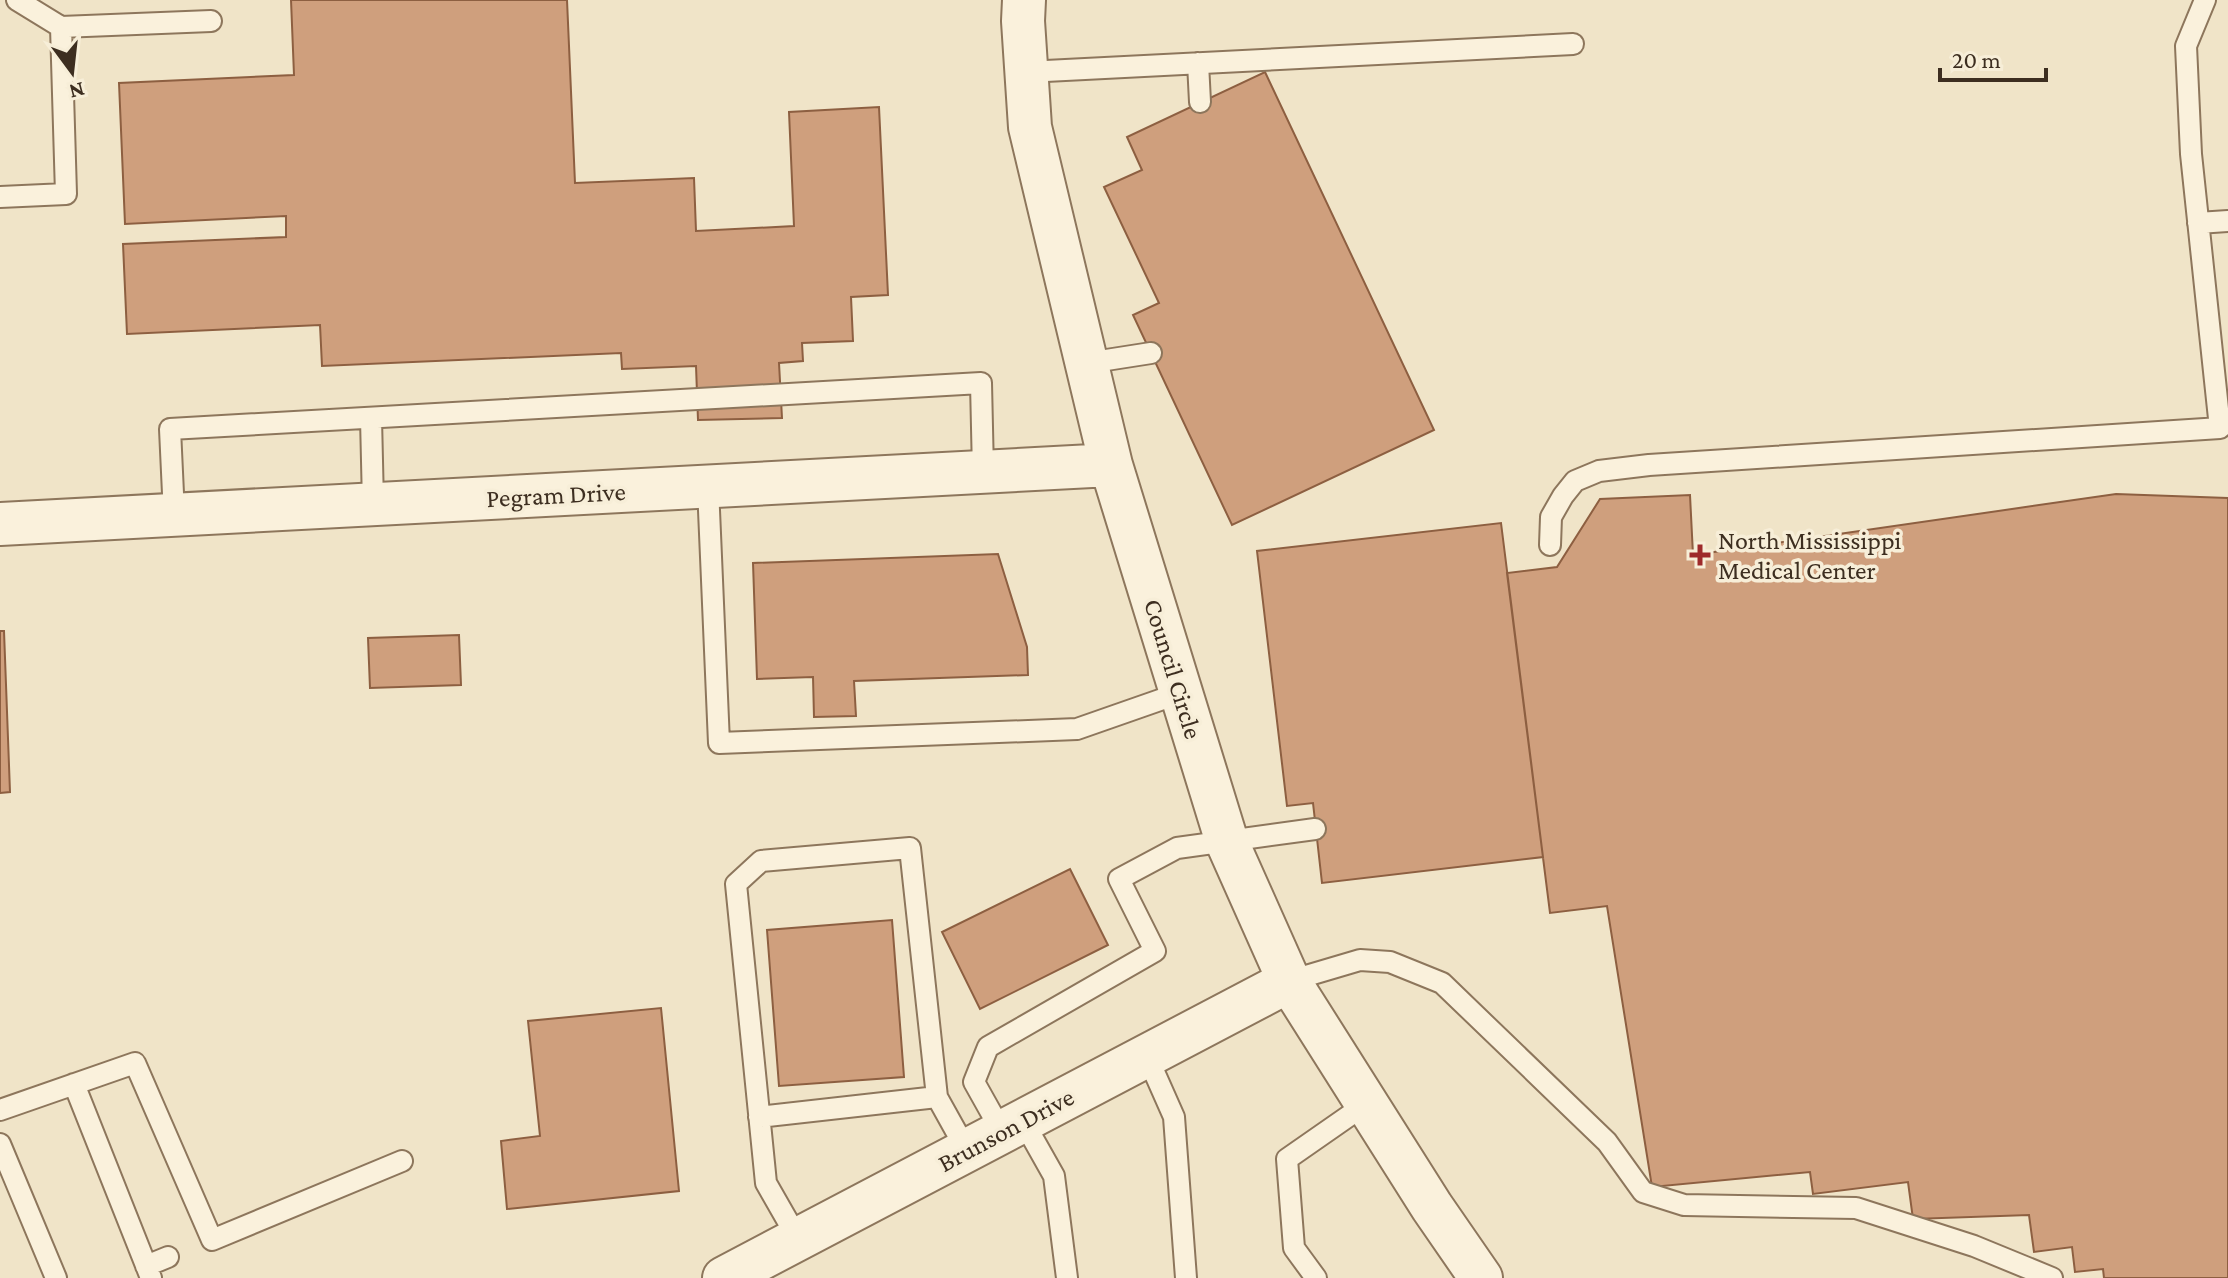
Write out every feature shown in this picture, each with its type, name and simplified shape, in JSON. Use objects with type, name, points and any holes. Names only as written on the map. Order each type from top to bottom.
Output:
[{"type":"street","name":"Council Circle","points":[[1024,0],[1030,127],[1111,465],[1227,842],[1289,981],[1432,1207],[1481,1278]]},
{"type":"street","name":"Pegram Drive","points":[[0,524],[1111,465]]},
{"type":"street","name":"Brunson Drive","points":[[724,1278],[1289,981]]},
{"type":"lane","points":[[17,0],[61,27],[211,21]]},
{"type":"lane","points":[[1550,545],[1551,517],[1563,496],[1575,481],[1599,471],[2220,428],[2191,154],[2186,46],[2205,0]]},
{"type":"lane","points":[[0,197],[66,194],[61,27]]},
{"type":"lane","points":[[1026,72],[1573,44]]},
{"type":"lane","points":[[1198,63],[1200,102]]},
{"type":"lane","points":[[2198,223],[2228,221]]},
{"type":"lane","points":[[1087,363],[1151,353]]},
{"type":"lane","points":[[174,515],[170,429],[981,383],[983,472]]},
{"type":"lane","points":[[371,418],[373,504]]},
{"type":"lane","points":[[708,487],[719,743],[1077,729],[1180,693]]},
{"type":"lane","points":[[997,1135],[974,1082],[988,1047],[1155,951],[1119,879],[1177,848],[1315,829]]},
{"type":"lane","points":[[798,1239],[766,1183],[736,884],[761,861],[910,848],[937,1097]]},
{"type":"lane","points":[[1289,981],[1360,960],[1390,962],[1442,983],[1607,1142],[1643,1192],[1684,1205],[1856,1208],[1974,1246],[2052,1278]]},
{"type":"lane","points":[[1147,1056],[1174,1117],[1186,1278]]},
{"type":"lane","points":[[0,1110],[135,1063],[203,1243],[402,1161]]},
{"type":"lane","points":[[74,1084],[149,1272],[168,1257]]},
{"type":"lane","points":[[759,1117],[937,1097],[1054,1176],[1067,1278]]},
{"type":"lane","points":[[1316,1278],[1294,1248],[1287,1159],[1366,1104]]},
{"type":"lane","points":[[0,1144],[56,1278]]},
{"type":"building","points":[[291,0],[567,0],[575,183],[694,178],[696,231],[794,226],[789,112],[879,107],[888,295],[851,297],[853,341],[802,343],[803,361],[779,363],[782,418],[698,420],[696,366],[622,369],[621,353],[322,366],[320,325],[127,334],[123,244],[286,237],[286,216],[125,224],[119,83],[294,75]]},
{"type":"building","points":[[1265,72],[1434,430],[1232,525],[1133,315],[1159,303],[1104,187],[1142,170],[1127,137]]},
{"type":"building","points":[[2116,494],[2228,498],[2228,1278],[2104,1278],[2103,1269],[2075,1272],[2072,1247],[2034,1252],[2029,1215],[1913,1219],[1908,1182],[1813,1194],[1810,1172],[1652,1187],[1607,906],[1550,913],[1507,573],[1557,567],[1600,499],[1690,495],[1693,555]]},
{"type":"building","points":[[1501,523],[1543,857],[1322,883],[1313,803],[1287,806],[1257,551]]},
{"type":"building","points":[[998,554],[1027,647],[1028,675],[854,681],[856,716],[814,717],[813,677],[757,679],[753,563]]},
{"type":"building","points":[[0,631],[4,631],[10,792],[0,793]]},
{"type":"building","points":[[459,635],[461,685],[370,688],[368,638]]},
{"type":"building","points":[[1070,869],[1108,945],[980,1009],[942,932]]},
{"type":"building","points":[[892,920],[904,1077],[779,1086],[767,930]]},
{"type":"building","points":[[661,1008],[679,1191],[507,1209],[501,1141],[540,1136],[528,1021]]},
{"type":"place","name":"North Mississippi Medical Center","points":[[1700,555]]}]
